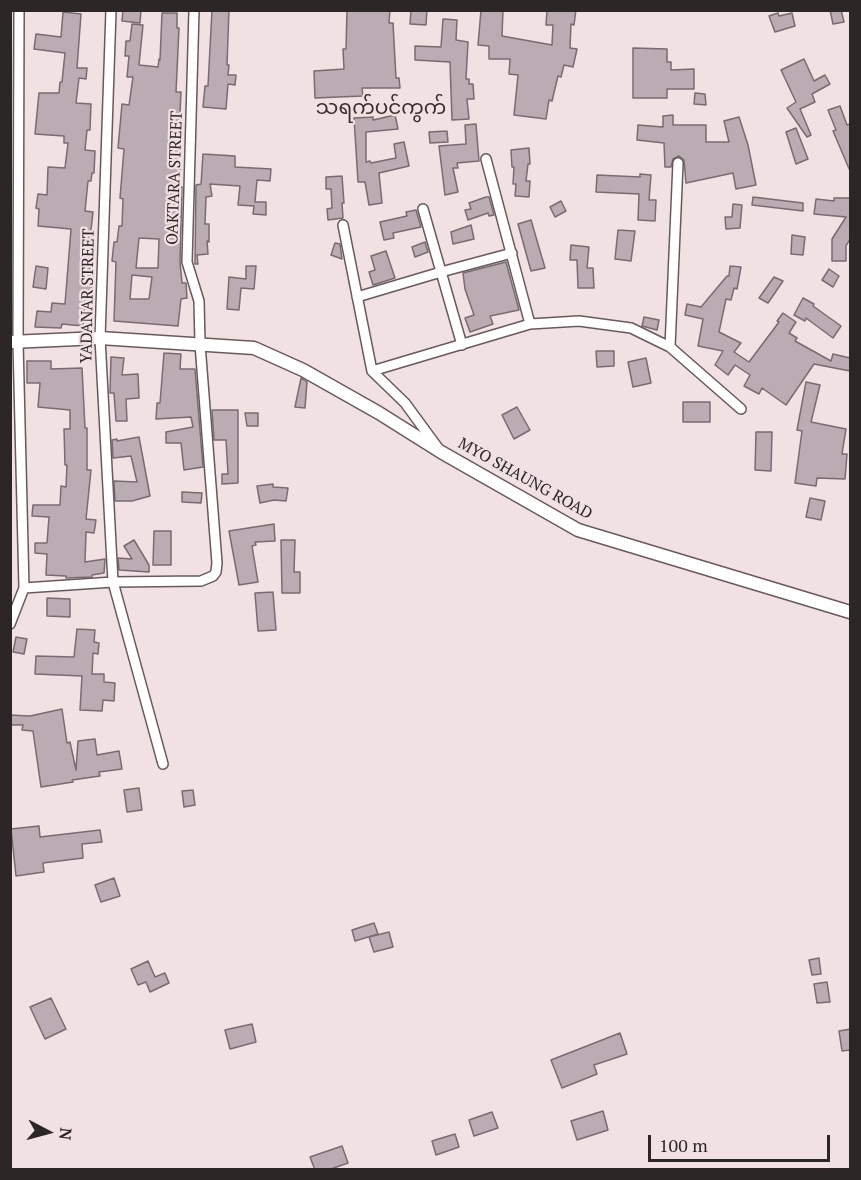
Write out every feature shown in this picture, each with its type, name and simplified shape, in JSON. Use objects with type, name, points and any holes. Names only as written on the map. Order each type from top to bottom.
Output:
[{"type":"street","points":[[10,624],[24,588],[14,342],[19,10]]},
{"type":"street","name":"YADANAR STREET","points":[[111,10],[100,338],[113,582],[163,764]]},
{"type":"street","name":"OAKTARA STREET","points":[[113,582],[201,581],[213,576],[216,572],[199,301],[187,262],[194,10]]},
{"type":"street","points":[[486,159],[530,324]]},
{"type":"street","points":[[670,347],[678,163]]},
{"type":"street","points":[[423,209],[462,345]]},
{"type":"street","points":[[343,225],[372,371],[405,403],[441,452]]},
{"type":"street","points":[[357,297],[512,253]]},
{"type":"street","points":[[372,371],[530,324],[579,321],[631,328],[670,347],[741,409]]},
{"type":"street","name":"MYO SHAUNG ROAD","points":[[14,342],[100,338],[254,348],[303,369],[441,452],[578,530],[850,612]]},
{"type":"street","points":[[24,588],[113,582]]},
{"type":"building","points":[[123,10],[141,10],[140,23],[122,21]]},
{"type":"building","points":[[212,10],[229,10],[228,75],[236,75],[235,85],[228,84],[226,109],[203,107],[205,86],[208,86]]},
{"type":"building","points":[[347,10],[390,10],[389,23],[393,23],[396,78],[399,78],[400,88],[362,88],[363,96],[315,98],[314,71],[344,69],[343,49],[346,49]]},
{"type":"building","points":[[411,10],[427,10],[426,25],[410,24]]},
{"type":"building","points":[[481,10],[503,10],[502,36],[552,45],[553,25],[546,25],[547,10],[576,10],[574,25],[571,24],[570,48],[577,49],[573,67],[564,65],[561,77],[558,76],[552,101],[549,100],[546,119],[514,115],[518,75],[509,74],[510,59],[489,59],[489,46],[478,45]]},
{"type":"building","points":[[830,10],[841,10],[844,22],[833,24]]},
{"type":"building","points":[[63,12],[81,14],[77,68],[87,68],[86,79],[79,78],[76,103],[91,104],[90,130],[87,130],[85,150],[95,151],[94,173],[92,173],[91,181],[88,181],[85,211],[93,212],[91,230],[94,231],[89,275],[93,276],[88,305],[85,305],[83,326],[62,324],[61,328],[35,327],[37,311],[51,312],[52,303],[65,304],[71,229],[38,226],[39,209],[36,208],[38,194],[47,195],[48,167],[65,168],[68,143],[64,143],[64,136],[35,134],[39,93],[59,93],[65,53],[34,49],[36,34],[61,37]]},
{"type":"building","points":[[162,13],[177,13],[177,28],[179,28],[176,92],[181,92],[180,114],[182,114],[179,162],[181,163],[179,188],[182,187],[180,262],[182,283],[186,283],[187,298],[181,299],[178,326],[114,321],[116,262],[112,261],[114,242],[117,242],[119,226],[122,226],[123,199],[120,198],[124,149],[118,148],[122,104],[129,105],[133,77],[127,77],[129,56],[125,56],[126,41],[130,41],[132,24],[143,25],[139,65],[158,67]],"holes":[[[139,238],[159,239],[158,268],[136,268]],[[132,275],[152,277],[149,299],[130,299]]]},
{"type":"building","points":[[778,13],[779,16],[792,13],[795,26],[775,32],[769,16]]},
{"type":"building","points":[[443,19],[457,20],[456,40],[468,42],[466,79],[469,79],[469,84],[473,84],[474,99],[467,99],[469,119],[452,120],[450,62],[415,60],[415,46],[441,47]]},
{"type":"building","points":[[633,48],[667,49],[667,62],[671,62],[671,70],[694,69],[694,89],[667,89],[667,98],[633,98]]},
{"type":"building","points":[[804,59],[814,81],[825,75],[830,84],[812,94],[815,102],[800,109],[811,135],[807,137],[787,108],[796,102],[781,70]]},
{"type":"building","points":[[695,93],[705,94],[706,105],[694,104]]},
{"type":"building","points":[[840,106],[847,125],[850,124],[850,171],[833,131],[836,130],[828,110]]},
{"type":"building","points":[[395,115],[398,129],[366,132],[366,162],[396,158],[394,144],[404,142],[409,166],[379,173],[382,203],[369,205],[365,182],[358,182],[354,118],[373,117],[373,120]]},
{"type":"building","points":[[673,115],[673,125],[706,125],[706,142],[729,142],[724,121],[739,117],[748,145],[756,185],[736,189],[733,173],[686,183],[684,160],[679,156],[673,159],[671,167],[665,167],[664,143],[637,140],[638,125],[663,127],[663,116]]},
{"type":"building","points":[[476,124],[479,161],[457,163],[458,168],[453,168],[458,192],[445,195],[439,146],[466,144],[465,125]]},
{"type":"building","points":[[796,128],[808,159],[796,164],[786,132]]},
{"type":"building","points":[[447,131],[448,142],[430,143],[429,132]]},
{"type":"building","points":[[529,148],[530,164],[528,164],[526,181],[530,181],[529,197],[515,196],[516,184],[513,184],[514,167],[512,167],[511,150]]},
{"type":"building","points":[[203,154],[235,156],[235,167],[271,169],[270,181],[257,180],[255,202],[266,202],[266,215],[253,214],[254,206],[238,205],[240,186],[210,184],[212,196],[206,197],[205,224],[209,224],[208,254],[197,255],[198,264],[195,264],[196,185],[201,184]]},
{"type":"building","points":[[640,174],[651,175],[649,200],[656,200],[655,221],[638,220],[639,194],[596,192],[597,175],[640,177]]},
{"type":"building","points":[[342,176],[343,218],[328,220],[327,209],[332,208],[331,189],[326,189],[326,177]]},
{"type":"building","points":[[489,197],[494,215],[489,216],[488,213],[468,220],[465,210],[471,209],[469,203]]},
{"type":"building","points":[[753,197],[803,203],[803,211],[752,205]]},
{"type":"building","points":[[834,198],[850,198],[850,239],[846,246],[846,261],[832,261],[832,239],[846,217],[814,214],[816,199],[834,201]]},
{"type":"building","points":[[561,201],[566,211],[555,217],[550,207]]},
{"type":"building","points":[[733,204],[742,205],[740,228],[726,229],[725,217],[732,217]]},
{"type":"building","points":[[416,210],[421,227],[393,233],[394,238],[384,240],[380,222],[407,216],[406,212]]},
{"type":"building","points":[[531,220],[545,268],[531,271],[518,224]]},
{"type":"building","points":[[471,225],[474,239],[453,244],[451,232]]},
{"type":"building","points":[[618,230],[635,231],[631,261],[615,259]]},
{"type":"building","points":[[792,235],[805,237],[803,255],[791,254]]},
{"type":"building","points":[[425,242],[428,252],[415,257],[412,247]]},
{"type":"building","points":[[335,243],[340,244],[342,259],[331,255]]},
{"type":"building","points":[[571,245],[589,247],[587,268],[593,268],[594,288],[578,288],[577,260],[570,260]]},
{"type":"building","points":[[386,251],[395,278],[373,285],[369,272],[375,270],[371,256]]},
{"type":"building","points":[[506,262],[519,310],[490,316],[493,324],[470,332],[465,318],[474,315],[465,289],[463,273]]},
{"type":"building","points":[[36,266],[48,268],[46,289],[33,287]]},
{"type":"building","points":[[246,266],[256,266],[254,289],[241,288],[239,310],[227,309],[229,277],[246,279]]},
{"type":"building","points":[[730,266],[741,267],[737,289],[734,288],[731,300],[726,299],[719,332],[741,343],[734,352],[749,362],[779,322],[777,321],[783,313],[796,322],[789,333],[797,338],[795,341],[831,361],[833,354],[850,358],[850,371],[814,364],[786,405],[762,388],[759,394],[744,386],[750,375],[735,365],[728,375],[715,365],[723,351],[698,346],[703,319],[685,315],[687,304],[701,307],[729,276]]},
{"type":"building","points":[[829,269],[839,276],[833,287],[822,280]]},
{"type":"building","points":[[774,277],[783,281],[768,303],[759,298]]},
{"type":"building","points":[[803,298],[841,326],[833,338],[806,318],[805,321],[794,315]]},
{"type":"building","points":[[644,317],[659,320],[657,330],[642,326]]},
{"type":"building","points":[[596,351],[614,351],[614,366],[597,367]]},
{"type":"building","points":[[164,353],[181,354],[180,369],[195,369],[203,467],[184,470],[181,443],[166,443],[166,432],[193,427],[191,417],[156,419],[157,403],[160,403]]},
{"type":"building","points":[[111,357],[124,358],[122,375],[138,374],[139,398],[126,399],[127,421],[116,421],[114,393],[110,393]]},
{"type":"building","points":[[646,358],[651,383],[633,387],[628,362]]},
{"type":"building","points":[[27,361],[51,361],[51,369],[82,368],[85,428],[87,428],[87,470],[91,470],[86,519],[96,520],[94,533],[86,532],[85,562],[105,559],[104,573],[92,575],[92,577],[66,578],[66,576],[46,575],[47,554],[35,553],[35,543],[47,543],[49,517],[32,516],[33,505],[60,505],[61,486],[66,487],[64,429],[70,429],[70,410],[38,407],[40,383],[27,383]]},
{"type":"building","points":[[301,378],[307,382],[305,408],[295,407]]},
{"type":"building","points":[[806,382],[820,385],[811,422],[846,429],[842,454],[847,454],[845,479],[817,478],[816,486],[795,483],[802,431],[797,430]]},
{"type":"building","points":[[683,402],[710,402],[710,422],[683,422]]},
{"type":"building","points":[[517,407],[530,430],[514,439],[502,415]]},
{"type":"building","points":[[212,410],[238,410],[238,483],[222,484],[222,474],[228,474],[226,440],[214,440]]},
{"type":"building","points":[[245,413],[258,413],[258,426],[247,426]]},
{"type":"building","points":[[756,432],[772,432],[771,471],[755,470]]},
{"type":"building","points":[[139,437],[150,496],[132,501],[115,501],[114,481],[137,482],[131,456],[113,458],[112,440]]},
{"type":"building","points":[[273,484],[273,487],[288,488],[286,501],[274,500],[260,503],[257,486]]},
{"type":"building","points":[[182,492],[202,493],[201,503],[182,502]]},
{"type":"building","points":[[810,498],[825,501],[821,520],[806,517]]},
{"type":"building","points":[[274,524],[275,541],[255,542],[256,545],[252,546],[258,582],[239,585],[229,531]]},
{"type":"building","points":[[154,531],[171,531],[171,565],[153,565]]},
{"type":"building","points":[[134,540],[149,565],[149,572],[119,570],[118,558],[132,559],[124,546]]},
{"type":"building","points":[[281,540],[295,540],[294,572],[300,572],[300,593],[282,593]]},
{"type":"building","points":[[273,592],[276,630],[258,631],[255,593]]},
{"type":"building","points":[[47,598],[70,599],[70,617],[47,616]]},
{"type":"building","points":[[77,629],[95,630],[94,642],[99,643],[98,654],[93,653],[92,674],[104,674],[104,682],[115,683],[114,701],[103,700],[102,711],[80,710],[82,676],[35,674],[36,656],[74,657]]},
{"type":"building","points":[[16,637],[27,639],[24,654],[13,652]]},
{"type":"building","points":[[62,709],[67,743],[70,742],[76,770],[78,741],[95,739],[97,755],[119,751],[122,769],[99,772],[100,776],[72,780],[73,782],[41,787],[33,731],[22,730],[23,725],[10,725],[10,715],[30,716]]},
{"type":"building","points":[[139,788],[142,810],[127,812],[124,790]]},
{"type":"building","points":[[193,790],[195,805],[184,807],[182,791]]},
{"type":"building","points":[[39,826],[40,837],[100,830],[102,842],[82,844],[83,858],[43,863],[44,872],[16,876],[11,829]]},
{"type":"building","points":[[114,878],[120,896],[101,902],[95,885]]},
{"type":"building","points":[[374,923],[378,934],[355,941],[352,930]]},
{"type":"building","points":[[389,932],[393,947],[374,952],[369,937]]},
{"type":"building","points":[[819,958],[821,974],[812,975],[809,960]]},
{"type":"building","points":[[148,961],[155,977],[165,973],[169,983],[150,992],[146,982],[138,985],[131,969]]},
{"type":"building","points":[[827,982],[830,1002],[817,1003],[814,984]]},
{"type":"building","points":[[51,998],[66,1029],[45,1039],[30,1007]]},
{"type":"building","points":[[252,1024],[256,1042],[230,1049],[225,1030]]},
{"type":"building","points":[[850,1029],[850,1050],[842,1051],[839,1031]]},
{"type":"building","points":[[620,1033],[627,1054],[594,1065],[597,1074],[562,1088],[551,1060]]},
{"type":"building","points":[[603,1111],[608,1130],[577,1140],[571,1121]]},
{"type":"building","points":[[492,1112],[498,1128],[474,1136],[469,1120]]},
{"type":"building","points":[[455,1134],[459,1147],[436,1155],[432,1141]]},
{"type":"building","points":[[342,1146],[348,1163],[328,1170],[315,1170],[310,1157]]},
{"type":"district","name":"သရက်ပင်ကွက်","points":[[381,108]]}]
